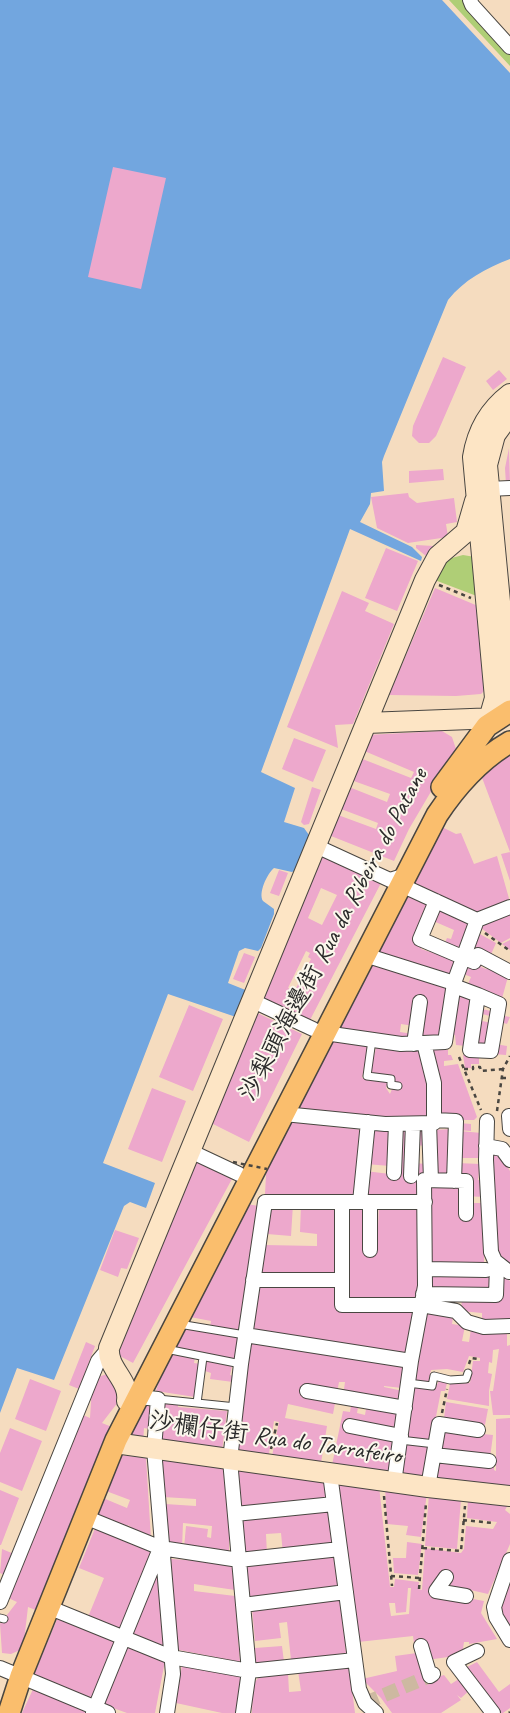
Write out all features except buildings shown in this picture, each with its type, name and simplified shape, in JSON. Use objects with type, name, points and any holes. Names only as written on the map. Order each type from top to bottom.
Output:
[{"type":"main road","name":"沙梨頭海邊街 Rua da Ribeira do Patane","points":[[246,1175],[284,1114],[319,1031],[365,955],[400,878],[423,816],[502,714]]},
{"type":"main road","name":"沙梨頭海邊街 Rua da Ribeira do Patane","points":[[246,1175],[400,878],[441,810],[461,782],[490,754],[510,742]]},
{"type":"main road","points":[[129,1387],[158,1358],[246,1175]]},
{"type":"main road","points":[[9,1713],[21,1676],[48,1607],[116,1441],[129,1387],[246,1175]]},
{"type":"main road","points":[[1,1713],[21,1676]]},
{"type":"street","points":[[470,0],[472,6],[510,47]]},
{"type":"street","points":[[502,714],[495,698],[486,603],[488,556],[482,495],[472,465],[476,443],[488,416],[510,394]]},
{"type":"street","points":[[0,1602],[253,1001],[428,575],[438,556],[466,532],[482,495],[490,447],[498,429],[510,414]]},
{"type":"street","points":[[482,495],[510,488]]},
{"type":"street","points":[[428,575],[447,557],[467,553],[488,556],[504,580],[502,714],[505,735],[490,754]]},
{"type":"street","points":[[366,723],[502,714]]},
{"type":"street","points":[[316,846],[400,878],[476,923]]},
{"type":"street","points":[[436,901],[420,940],[464,956],[474,962],[478,955],[510,972]]},
{"type":"street","points":[[253,1001],[319,1031],[400,1044],[445,1042],[454,985],[476,923],[510,907]]},
{"type":"street","points":[[365,955],[478,995]]},
{"type":"street","points":[[420,1002],[419,1044],[434,1083],[433,1122],[422,1179]]},
{"type":"street","points":[[284,1114],[396,1124],[456,1121],[454,1181]]},
{"type":"street","points":[[368,1122],[365,1202],[370,1250]]},
{"type":"street","points":[[394,1172],[396,1124]]},
{"type":"street","points":[[388,1482],[401,1438],[425,1269],[424,1202],[413,1124]]},
{"type":"street","points":[[342,1202],[342,1305],[496,1295],[498,1268],[491,1252],[486,1124]]},
{"type":"street","points":[[486,1146],[498,1147],[507,1156]]},
{"type":"street","points":[[190,1151],[246,1175],[256,1193],[262,1196],[265,1202],[241,1364],[230,1460],[249,1671],[244,1713]]},
{"type":"street","points":[[422,1179],[466,1181],[466,1214]]},
{"type":"street","points":[[265,1202],[424,1202]]},
{"type":"street","points":[[425,1269],[498,1268]]},
{"type":"street","points":[[253,1280],[342,1280]]},
{"type":"street","points":[[422,1299],[456,1311],[467,1322],[484,1327],[510,1326]]},
{"type":"street","points":[[245,1335],[411,1361]]},
{"type":"street","points":[[104,1354],[129,1387],[154,1449],[173,1674],[168,1713]]},
{"type":"street","points":[[307,1391],[405,1408]]},
{"type":"street","points":[[428,1487],[439,1424],[478,1430]]},
{"type":"street","points":[[350,1426],[401,1438]]},
{"type":"street","name":"沙欄仔街 Rua do Tarrafeiro","points":[[116,1441],[154,1449],[428,1487],[508,1503]]},
{"type":"street","points":[[434,1450],[489,1462]]},
{"type":"street","points":[[330,1474],[360,1692],[365,1703],[376,1713]]},
{"type":"street","points":[[235,1514],[334,1504]]},
{"type":"street","points":[[85,1517],[161,1548],[239,1560],[340,1549]]},
{"type":"street","points":[[94,1710],[161,1548]]},
{"type":"street","points":[[510,1560],[494,1608],[496,1617],[510,1640]]},
{"type":"street","points":[[446,1577],[436,1591],[466,1596]]},
{"type":"street","points":[[243,1605],[346,1592]]},
{"type":"street","points":[[48,1607],[172,1657],[249,1671],[355,1660]]},
{"type":"street","points":[[421,1646],[430,1676],[433,1674]]},
{"type":"street","points":[[477,1651],[454,1662],[493,1713]]},
{"type":"street","points":[[0,1668],[94,1710],[108,1713]]},
{"type":"lane","points":[[372,1040],[366,1076],[391,1079],[391,1085],[398,1086]]},
{"type":"lane","points":[[176,1323],[245,1335]]},
{"type":"lane","points":[[197,1403],[203,1357]]},
{"type":"lane","points":[[158,1358],[203,1357],[241,1364]]},
{"type":"lane","points":[[408,1382],[432,1386],[434,1376],[450,1380],[466,1379],[468,1373]]},
{"type":"lane","points":[[129,1387],[197,1403],[236,1407]]},
{"type":"lane","points":[[401,1438],[434,1450]]},
{"type":"path","points":[[428,575],[486,603]]},
{"type":"path","points":[[476,923],[510,951]]},
{"type":"path","points":[[458,1055],[486,1124],[497,1113],[502,1069],[510,1056]]},
{"type":"path","points":[[464,1069],[473,1069],[473,1066],[480,1067],[481,1071],[502,1069]]},
{"type":"path","points":[[501,1078],[510,1078]]},
{"type":"path","points":[[439,1424],[450,1380]]},
{"type":"path","points":[[268,1465],[277,1423]]},
{"type":"path","points":[[388,1482],[392,1586]]},
{"type":"path","points":[[419,1589],[428,1487]]},
{"type":"path","points":[[423,1548],[461,1551],[465,1503]]},
{"type":"path","points":[[464,1520],[493,1523]]},
{"type":"path","points":[[391,1576],[420,1578]]},
{"type":"green space","points":[[449,0],[468,0],[510,50],[510,66]]},
{"type":"green space","points":[[463,555],[475,557],[482,598],[432,579],[448,559]]},
{"type":"water","points":[[0,0],[442,0],[510,73],[510,259],[476,275],[461,286],[448,300],[384,456],[382,462],[384,491],[371,493],[370,504],[360,522],[412,547],[422,557],[421,561],[350,529],[261,772],[295,788],[284,822],[304,828],[309,835],[298,869],[292,872],[274,868],[264,884],[263,901],[274,909],[274,914],[261,948],[258,951],[245,948],[239,951],[228,983],[248,991],[236,1017],[168,994],[103,1163],[155,1183],[146,1208],[130,1202],[124,1206],[54,1380],[17,1368],[0,1413]]},
{"type":"tunnel","points":[[365,1703],[430,1676]]}]
